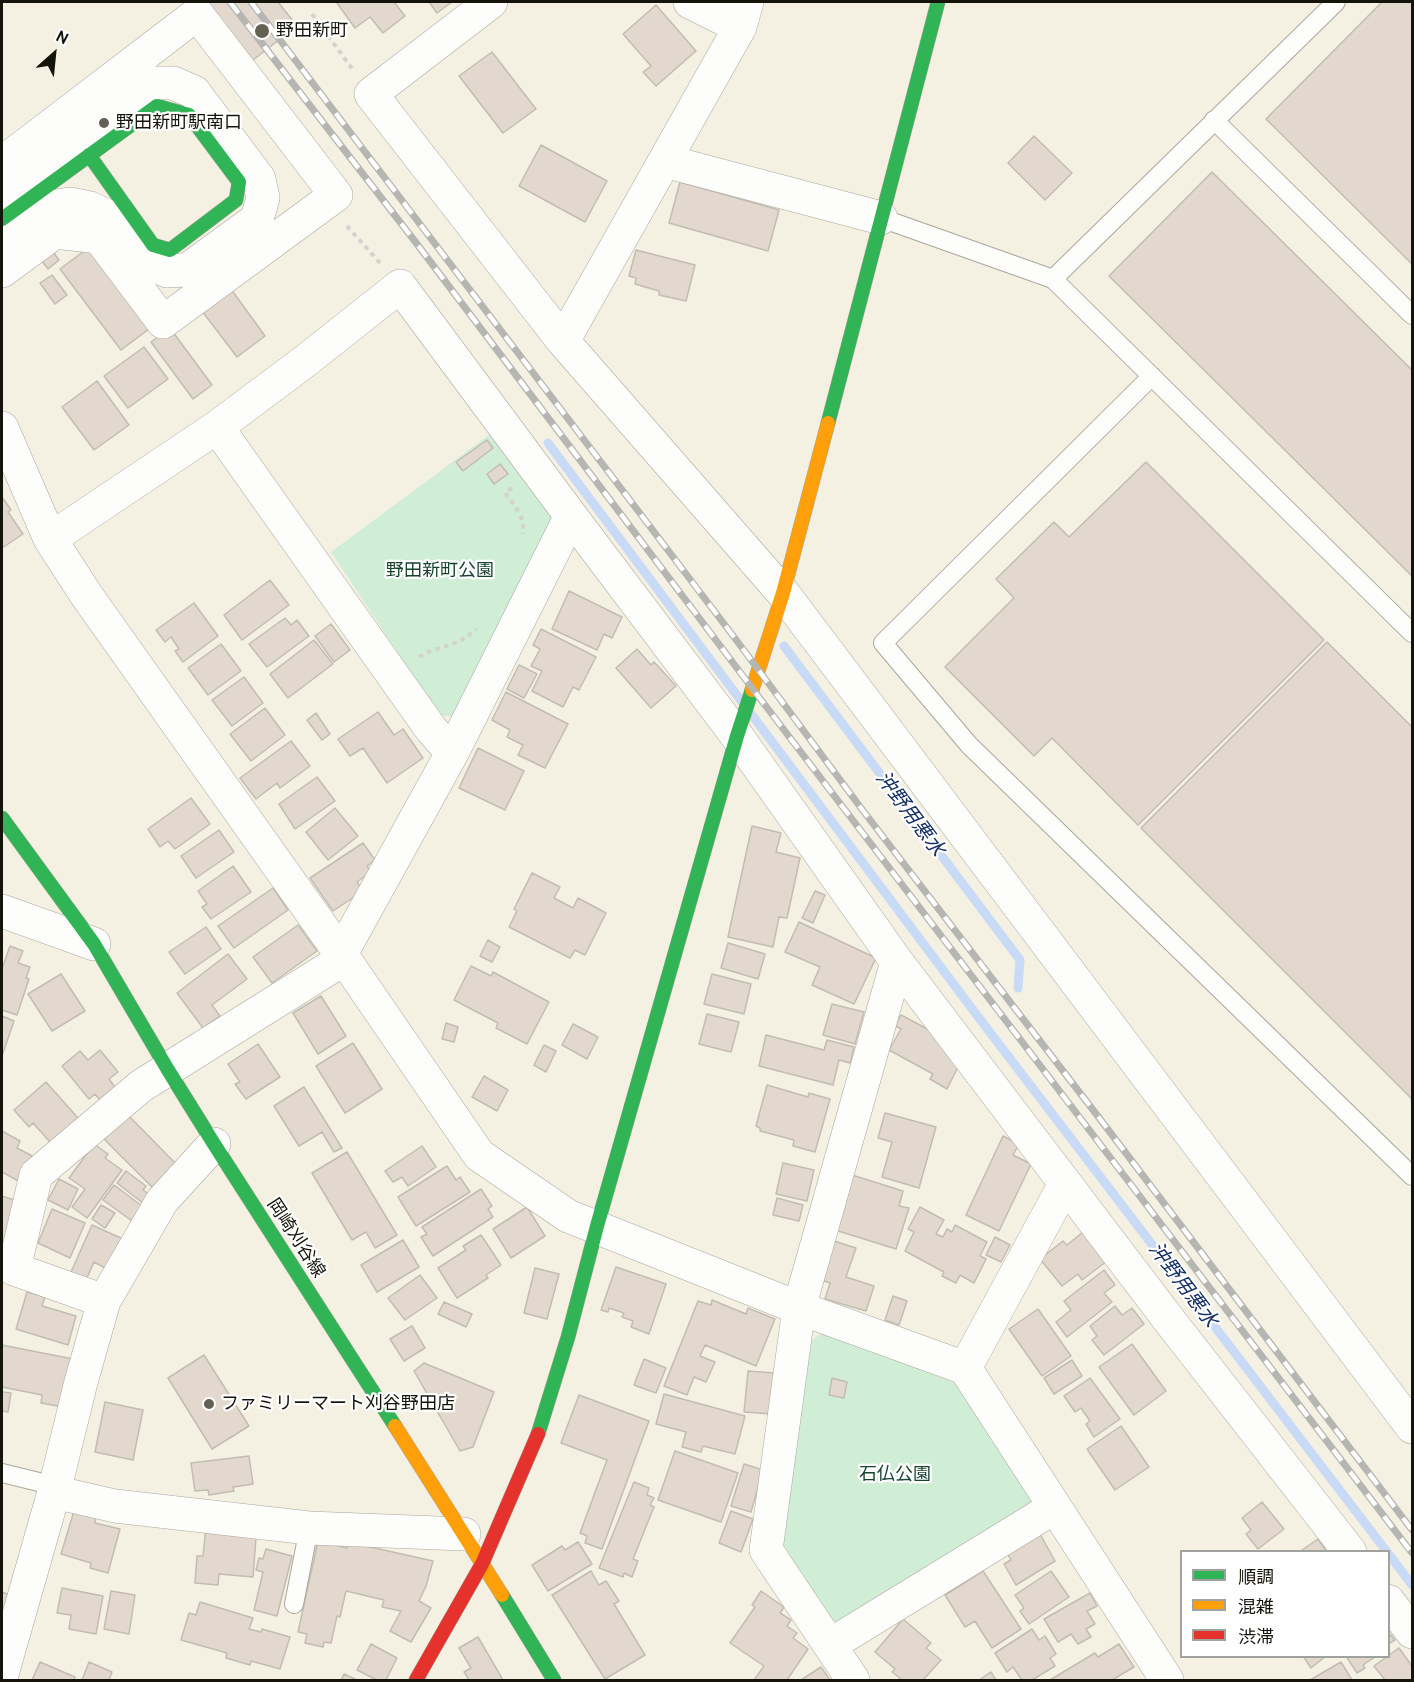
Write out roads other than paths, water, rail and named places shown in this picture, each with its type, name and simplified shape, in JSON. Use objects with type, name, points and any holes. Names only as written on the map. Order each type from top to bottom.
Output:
[{"type":"street","points":[[491,2],[371,94],[563,341],[783,593],[1413,1426]]},
{"type":"street","points":[[563,341],[743,14],[690,2]]},
{"type":"street","points":[[416,1680],[482,1564],[536,1439],[568,1337],[597,1226],[737,736],[783,593],[938,2]]},
{"type":"street","points":[[2,163],[197,15],[336,195],[163,322],[99,237],[55,231],[2,271]]},
{"type":"street","points":[[2,194],[152,83],[173,83],[195,92],[259,179],[263,198],[256,219],[187,270],[167,272],[140,260],[109,217],[90,207],[70,204],[51,207],[2,243]]},
{"type":"street","points":[[2,219],[89,155],[157,106],[189,115],[239,182],[236,200],[170,250],[153,245],[89,155]]},
{"type":"street","points":[[664,161],[881,218]]},
{"type":"street","points":[[50,539],[218,427],[400,286],[737,736],[897,962],[1065,1184],[1349,1550]]},
{"type":"street","points":[[218,427],[431,729],[452,753]]},
{"type":"street","points":[[2,428],[50,539],[87,596],[341,954],[479,1155],[568,1216],[799,1308],[965,1368],[1167,1680]]},
{"type":"street","points":[[104,1301],[14,1269],[36,1175],[141,1086],[331,967],[341,954],[452,753],[571,516]]},
{"type":"street","name":"岡崎刈谷線","points":[[2,818],[94,944],[214,1144],[555,1680]]},
{"type":"street","points":[[4,920],[94,944]]},
{"type":"street","points":[[853,1680],[766,1550],[799,1308],[897,962]]},
{"type":"street","points":[[2,1674],[55,1489],[81,1382],[104,1301],[162,1200],[214,1144]]},
{"type":"street","points":[[965,1368],[1065,1184]]},
{"type":"street","points":[[55,1489],[115,1506],[309,1528],[464,1534]]},
{"type":"street","points":[[830,1645],[1055,1506]]},
{"type":"street","points":[[1390,1602],[1413,1632]]},
{"type":"lane","points":[[1053,279],[1336,2]]},
{"type":"lane","points":[[1214,120],[1413,315]]},
{"type":"lane","points":[[881,218],[1053,279],[1413,633]]},
{"type":"lane","points":[[1152,376],[883,643],[969,745],[1413,1176]]},
{"type":"lane","points":[[2,1473],[55,1489]]},
{"type":"lane","points":[[294,1604],[309,1528]]},
{"type":"waterway","points":[[548,443],[742,702]]},
{"type":"waterway","name":"沖野用悪水","points":[[784,646],[1020,960],[1018,988]]},
{"type":"waterway","name":"沖野用悪水","points":[[752,715],[979,1018],[1385,1550]]},
{"type":"waterway","name":"沖野用悪水","points":[[1390,1556],[1412,1585]]},
{"type":"railway","points":[[230,2],[417,244],[752,688],[1412,1553]]},
{"type":"railway","points":[[251,2],[734,637],[864,812],[1412,1530]]},
{"type":"place","name":"野田新町","points":[[262,31]]},
{"type":"place","name":"野田新町駅南口","points":[[104,123]]},
{"type":"place","name":"ファミリーマート刈谷野田店","points":[[209,1404]]},
{"type":"park label","name":"野田新町公園","points":[[440,571]]},
{"type":"park label","name":"石仏公園","points":[[895,1475]]}]
